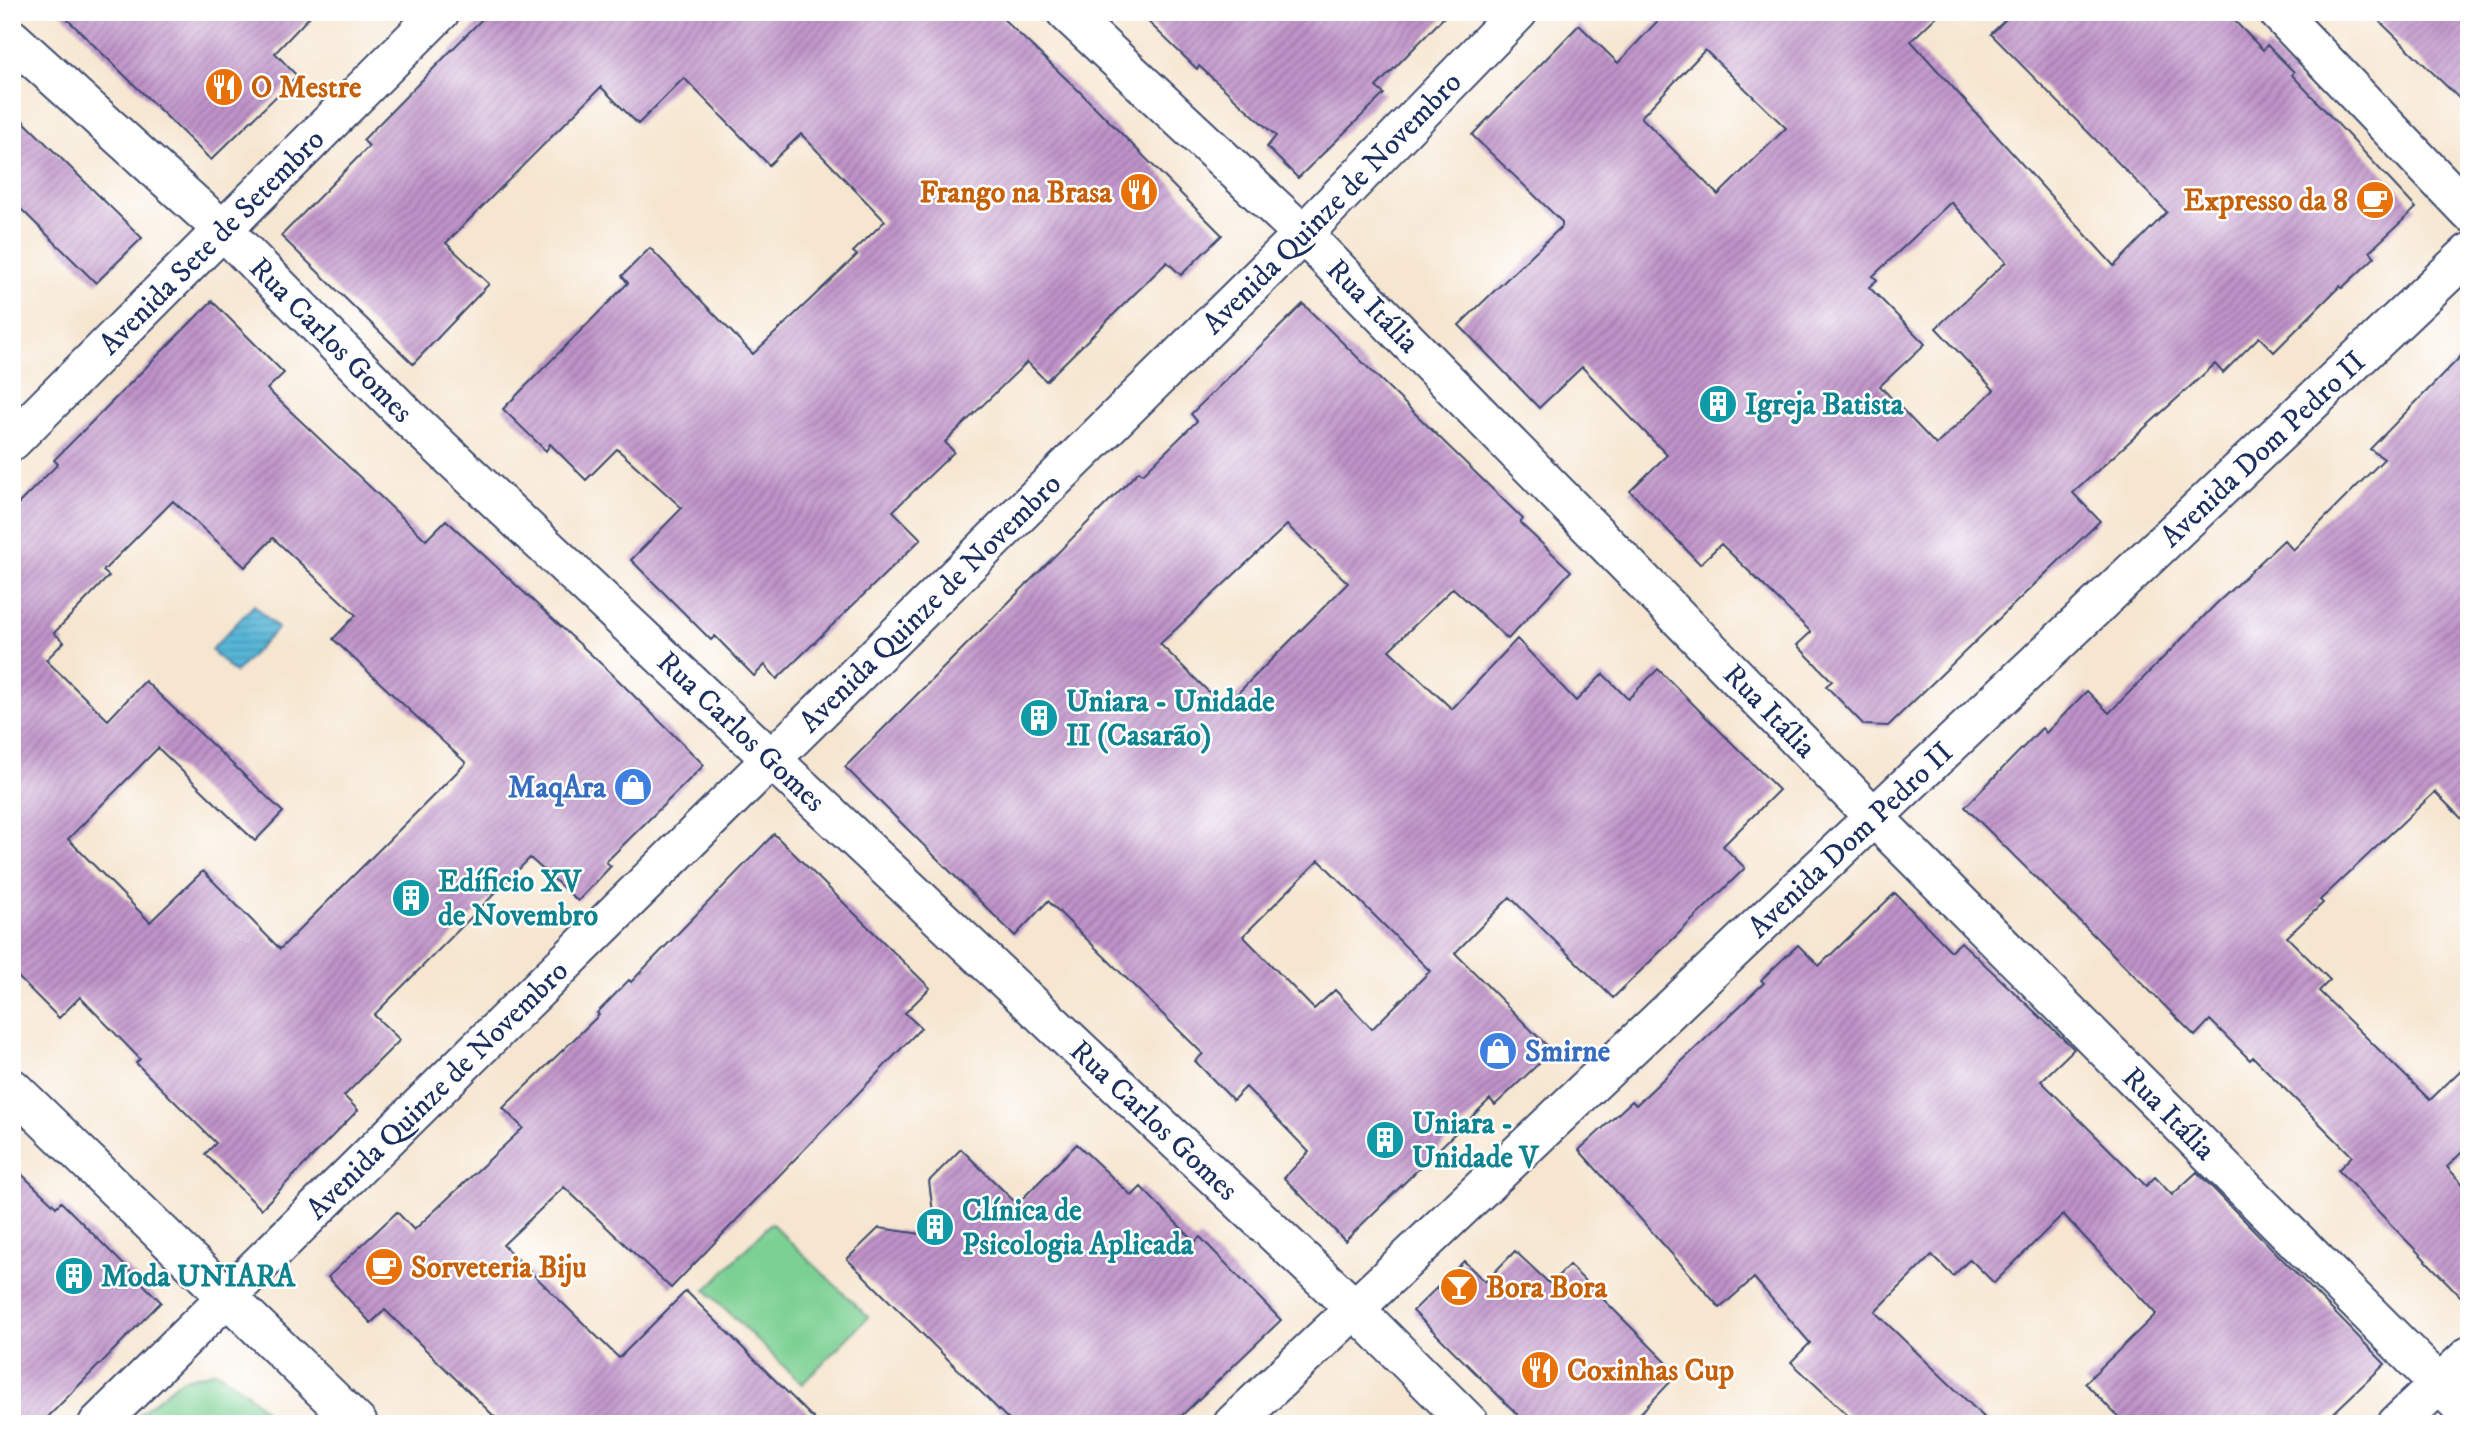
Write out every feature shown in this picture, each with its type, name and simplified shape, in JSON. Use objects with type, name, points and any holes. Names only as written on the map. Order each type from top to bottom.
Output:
[{"type":"street","name":"Avenida Sete de Setembro","points":[[12,441],[440,12]]},
{"type":"street","name":"Rua Itália","points":[[1066,12],[1303,234],[1874,817],[2469,1414]]},
{"type":"street","name":"Avenida Quinze de Novembro","points":[[98,1424],[1303,234],[1518,12]]},
{"type":"street","points":[[2278,12],[2469,212]]},
{"type":"street","name":"Rua Carlos Gomes","points":[[12,39],[224,231],[407,416],[1355,1309],[1470,1424]]},
{"type":"street","name":"Avenida Dom Pedro II","points":[[1233,1424],[2469,253]]},
{"type":"street","points":[[12,1088],[358,1424]]},
{"type":"street","points":[[2397,1424],[2469,1356]]},
{"type":"green space","points":[[771,1223],[868,1317],[802,1384],[706,1290]]},
{"type":"green space","points":[[216,1371],[246,1392],[279,1424],[127,1424],[181,1380]]},
{"type":"water","points":[[254,605],[278,628],[235,673],[211,650]]},
{"type":"building","name":"O Mestre","points":[[60,12],[314,12],[275,53],[297,76],[211,160]]},
{"type":"building","points":[[489,12],[996,12],[1222,235],[1181,275],[1167,262],[1046,381],[1027,362],[945,442],[954,452],[893,511],[921,539],[777,679],[765,665],[754,676],[715,636],[711,640],[631,560],[682,508],[617,449],[586,480],[550,444],[546,451],[503,409],[628,283],[622,276],[650,248],[753,354],[857,255],[853,252],[885,221],[801,134],[769,165],[684,78],[638,124],[601,87],[446,243],[489,284],[413,364],[281,236],[369,146],[363,140]]},
{"type":"building","points":[[1138,12],[1449,12],[1376,87],[1384,94],[1298,178],[1267,147],[1276,136],[1199,66],[1197,69]]},
{"type":"building","points":[[1666,12],[1941,12],[1911,41],[2114,266],[2167,212],[1991,34],[2013,12],[2226,12],[2263,50],[2267,45],[2294,72],[2292,75],[2416,208],[2370,251],[2375,257],[2342,288],[2340,286],[2274,352],[2259,337],[2223,373],[2215,364],[2073,493],[2100,521],[1888,726],[1864,725],[1826,686],[1832,681],[1797,645],[1811,632],[1721,544],[1700,564],[1630,491],[1667,455],[1582,367],[1539,408],[1459,325],[1562,226],[1562,222],[1472,135],[1579,25],[1618,63]],"holes":[[[1705,50],[1786,128],[1718,195],[1641,117]],[[1951,202],[2006,262],[1936,328],[1994,390],[1936,445],[1880,386],[1925,344],[1869,287],[1877,280],[1873,276]]]},
{"type":"building","points":[[2370,12],[2469,12],[2469,108]]},
{"type":"building","points":[[12,110],[142,238],[96,283],[12,200]]},
{"type":"building","points":[[212,301],[284,373],[267,389],[426,540],[446,520],[611,673],[704,765],[606,862],[611,866],[578,901],[530,858],[374,1015],[400,1040],[344,1096],[358,1110],[261,1209],[205,1154],[216,1143],[136,1063],[140,1059],[80,997],[59,1018],[12,971],[12,510],[58,464],[54,460]],"holes":[[[173,501],[245,567],[273,538],[356,615],[333,639],[466,763],[280,949],[203,871],[150,922],[68,839],[158,748],[255,841],[283,812],[145,681],[108,720],[46,660],[64,642],[54,633],[109,576],[103,571]]]},
{"type":"building","points":[[1303,304],[1523,519],[1520,523],[1571,571],[1508,639],[1453,588],[1389,650],[1452,709],[1517,639],[1576,701],[1603,674],[1628,699],[1658,669],[1779,790],[1723,846],[1745,868],[1613,998],[1510,897],[1455,953],[1552,1051],[1495,1105],[1490,1099],[1345,1241],[1284,1178],[1309,1152],[1246,1087],[1233,1100],[1195,1061],[1203,1054],[1048,901],[1015,936],[845,767],[1139,471],[1143,474],[1197,421],[1191,414]],"holes":[[[1287,525],[1348,583],[1224,707],[1160,644]],[[1319,860],[1430,971],[1372,1029],[1335,990],[1314,1009],[1243,936]]]},
{"type":"building","points":[[2469,348],[2469,826],[2435,792],[2320,900],[2323,903],[2287,937],[2330,980],[2319,991],[2430,1100],[2469,1062],[2469,1145],[2447,1167],[2469,1191],[2469,1305],[2338,1170],[2352,1156],[2253,1057],[2250,1060],[2210,1020],[2195,1036],[1965,807],[2042,728],[2046,733],[2087,691],[2109,713],[2216,604],[2284,540],[2293,550],[2384,459],[2370,449]]},
{"type":"building","points":[[774,834],[930,988],[905,1013],[921,1028],[671,1288],[564,1187],[503,1245],[619,1358],[686,1291],[819,1424],[502,1424],[385,1310],[371,1323],[328,1277],[397,1212],[414,1230],[523,1128],[503,1108],[599,1015],[597,1013],[629,980],[631,982]]},
{"type":"building","points":[[1895,893],[1951,951],[1961,942],[2074,1049],[2041,1081],[2146,1186],[2155,1177],[2172,1195],[2197,1172],[2385,1364],[2322,1424],[2125,1424],[2085,1383],[2156,1314],[2063,1214],[1994,1283],[1970,1259],[1953,1276],[1932,1255],[1875,1312],[1991,1424],[1857,1424],[1791,1362],[1810,1343],[1754,1278],[1720,1308],[1579,1150],[1632,1101],[1636,1105],[1764,983],[1761,980],[1798,945],[1819,966]]},
{"type":"building","points":[[1077,1144],[1132,1196],[1141,1187],[1195,1242],[1200,1237],[1281,1320],[1173,1424],[1013,1424],[847,1259],[879,1228],[936,1236],[929,1181],[961,1149],[1017,1204]]},
{"type":"building","name":"Moda UNIARA","points":[[12,1165],[56,1207],[61,1202],[161,1302],[41,1424],[12,1424]]},
{"type":"building","points":[[1515,1251],[1550,1284],[1569,1265],[1678,1374],[1630,1424],[1527,1424],[1413,1311],[1464,1261],[1485,1282]]},
{"type":"place","name":"O Mestre","points":[[224,87]]},
{"type":"place","name":"Frango na Brasa","points":[[1139,192]]},
{"type":"place","name":"Expresso da 8","points":[[2375,200]]},
{"type":"place","name":"Igreja Batista","points":[[1718,404]]},
{"type":"place","name":"Uniara - Unidade II (Casarão)","points":[[1039,718]]},
{"type":"place","name":"MaqAra","points":[[633,787]]},
{"type":"place","name":"Edíficio XV de Novembro","points":[[411,898]]},
{"type":"place","name":"Smirne","points":[[1498,1051]]},
{"type":"place","name":"Uniara - Unidade V","points":[[1385,1140]]},
{"type":"place","name":"Clínica de Psicologia Aplicada","points":[[935,1227]]},
{"type":"place","name":"Sorveteria Biju","points":[[384,1267]]},
{"type":"place","name":"Moda UNIARA","points":[[74,1276]]},
{"type":"place","name":"Bora Bora","points":[[1459,1287]]},
{"type":"place","name":"Coxinhas Cup","points":[[1540,1370]]}]
